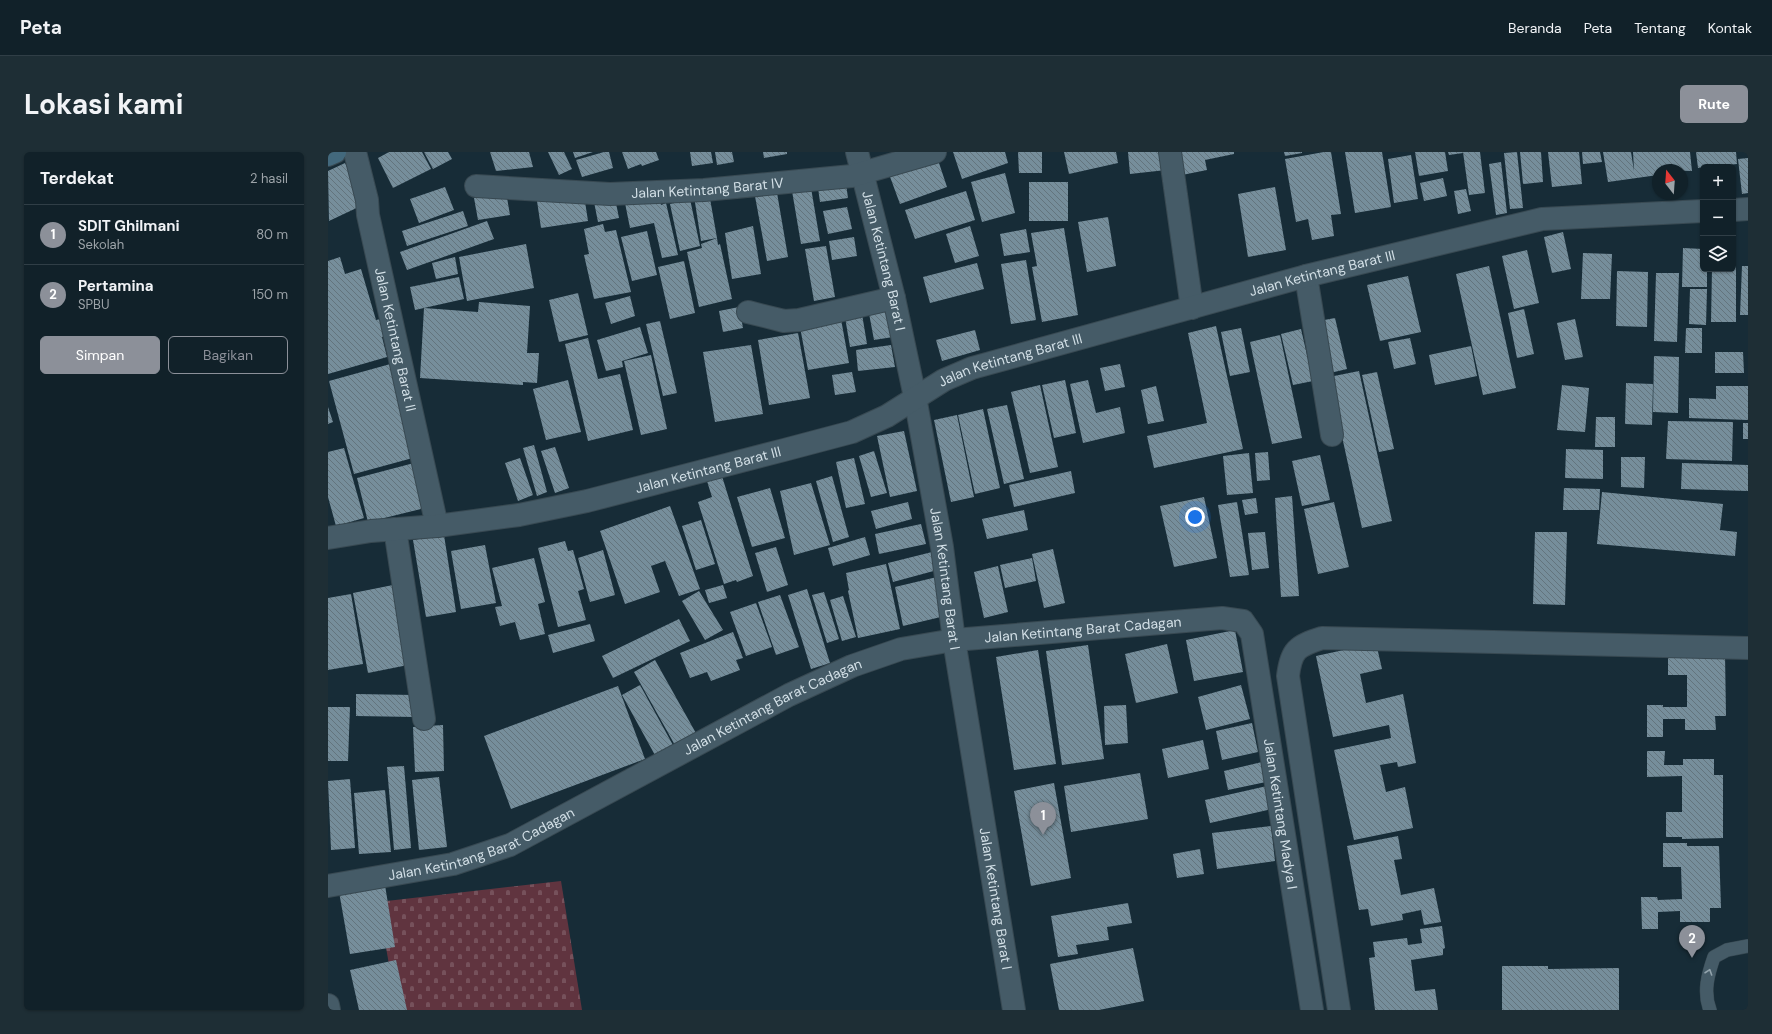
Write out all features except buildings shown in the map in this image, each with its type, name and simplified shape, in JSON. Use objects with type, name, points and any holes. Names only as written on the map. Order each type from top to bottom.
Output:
[{"type":"main road","points":[[328,155],[335,152]]},
{"type":"street","name":"Jalan Ketintang Barat II","points":[[355,152],[367,200],[368,215],[437,526]]},
{"type":"street","name":"Jalan Ketintang Barat I","points":[[857,152],[894,298],[915,397],[942,547],[954,640],[1014,1010]]},
{"type":"street","name":"Jalan Ketintang Barat IV","points":[[476,186],[610,194],[704,190],[863,174],[935,152]]},
{"type":"street","points":[[1170,152],[1192,308]]},
{"type":"street","points":[[1736,210],[1748,209]]},
{"type":"street","name":"Jalan Ketintang Barat III","points":[[328,538],[519,515],[587,501],[852,432],[887,416],[944,380],[972,368],[1306,276],[1542,219],[1700,211]]},
{"type":"street","points":[[1306,276],[1332,435]]},
{"type":"street","points":[[748,312],[784,320],[799,320],[894,298]]},
{"type":"street","points":[[395,529],[424,718]]},
{"type":"street","name":"Jalan Ketintang Barat Cadagan","points":[[328,886],[452,864],[510,845],[789,696],[852,666],[901,649],[954,640],[1222,618],[1243,621]]},
{"type":"street","name":"Jalan Ketintang Madya I","points":[[1243,621],[1252,634],[1312,1010]]},
{"type":"street","name":"Jalan Ketintang Madya I","points":[[1339,1010],[1288,676],[1290,658],[1302,645],[1322,638],[1748,648]]},
{"type":"street","points":[[328,1004],[329,1010]]},
{"type":"lane","points":[[1710,1010],[1707,1004],[1707,979],[1714,957],[1727,950],[1748,946]]},
{"type":"green space","points":[[561,881],[582,1010],[397,1010],[378,902]]},
{"type":"place","name":"SDIT Ghilmani","points":[[1043,835]]},
{"type":"place","name":"Pertamina","points":[[1692,958]]}]
